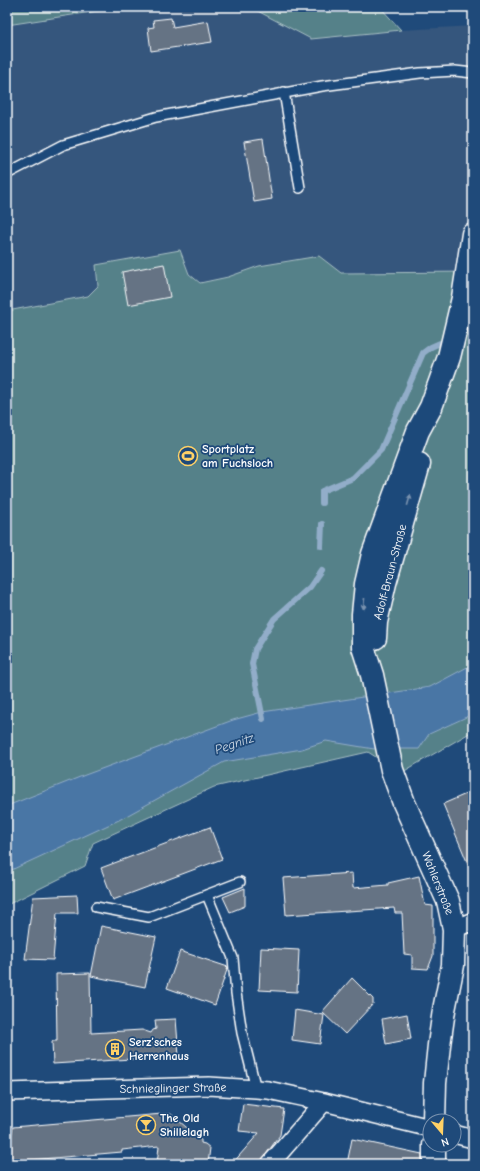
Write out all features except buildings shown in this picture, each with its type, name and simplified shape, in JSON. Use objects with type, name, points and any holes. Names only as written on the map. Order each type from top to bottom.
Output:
[{"type":"main road","name":"Adolf-Braun-Straße","points":[[372,675],[376,622],[379,609],[429,433],[432,407],[449,357],[473,239]]},
{"type":"main road","name":"Wahlerstraße","points":[[372,675],[388,753],[404,803],[448,901],[463,925],[444,1010],[435,1083],[434,1113]]},
{"type":"main road","points":[[434,1153],[434,1164]]},
{"type":"street","name":"Schnieglinger Straße","points":[[7,1092],[209,1086],[256,1089],[268,1090],[324,1102],[422,1126]]},
{"type":"street","points":[[270,1164],[324,1102]]},
{"type":"street","points":[[462,1136],[473,1139]]},
{"type":"lane","points":[[7,174],[63,145],[156,117],[284,92],[420,73],[455,71],[473,73]]},
{"type":"lane","points":[[284,92],[300,188]]},
{"type":"lane","points":[[96,906],[149,917],[240,882]]},
{"type":"lane","points":[[207,895],[233,958],[242,1033],[256,1089]]},
{"type":"shaded area","points":[[124,7],[250,7],[311,39],[401,30],[473,26],[473,272],[341,273],[319,256],[259,266],[228,277],[200,283],[189,274],[180,250],[96,265],[98,286],[88,296],[7,311],[7,25]]},
{"type":"green space","points":[[7,7],[124,7],[7,25]]},
{"type":"green space","points":[[250,7],[380,7],[401,30],[311,39]]},
{"type":"green space","points":[[180,250],[189,274],[200,283],[228,277],[259,266],[319,256],[341,273],[473,272],[473,731],[401,773],[368,752],[214,787],[93,843],[85,866],[7,905],[7,311],[88,296],[98,286],[96,265]]},
{"type":"water","name":"Pegnitz","points":[[473,664],[473,714],[429,734],[419,749],[374,749],[326,741],[302,749],[224,762],[119,820],[7,872],[7,806],[85,775],[233,720],[262,712],[430,687]]},
{"type":"waterway","points":[[322,503],[322,491],[353,478],[381,450],[423,353],[440,343]]},
{"type":"waterway","points":[[321,546],[322,524]]},
{"type":"waterway","points":[[263,719],[252,664],[255,649],[274,619],[310,587],[321,571]]},
{"type":"place","name":"Sportplatz am Fuchsloch","points":[[188,456]]},
{"type":"place","name":"Serz’sches Herrenhaus","points":[[115,1049]]},
{"type":"place","name":"The Old Shillelagh","points":[[146,1125]]}]
